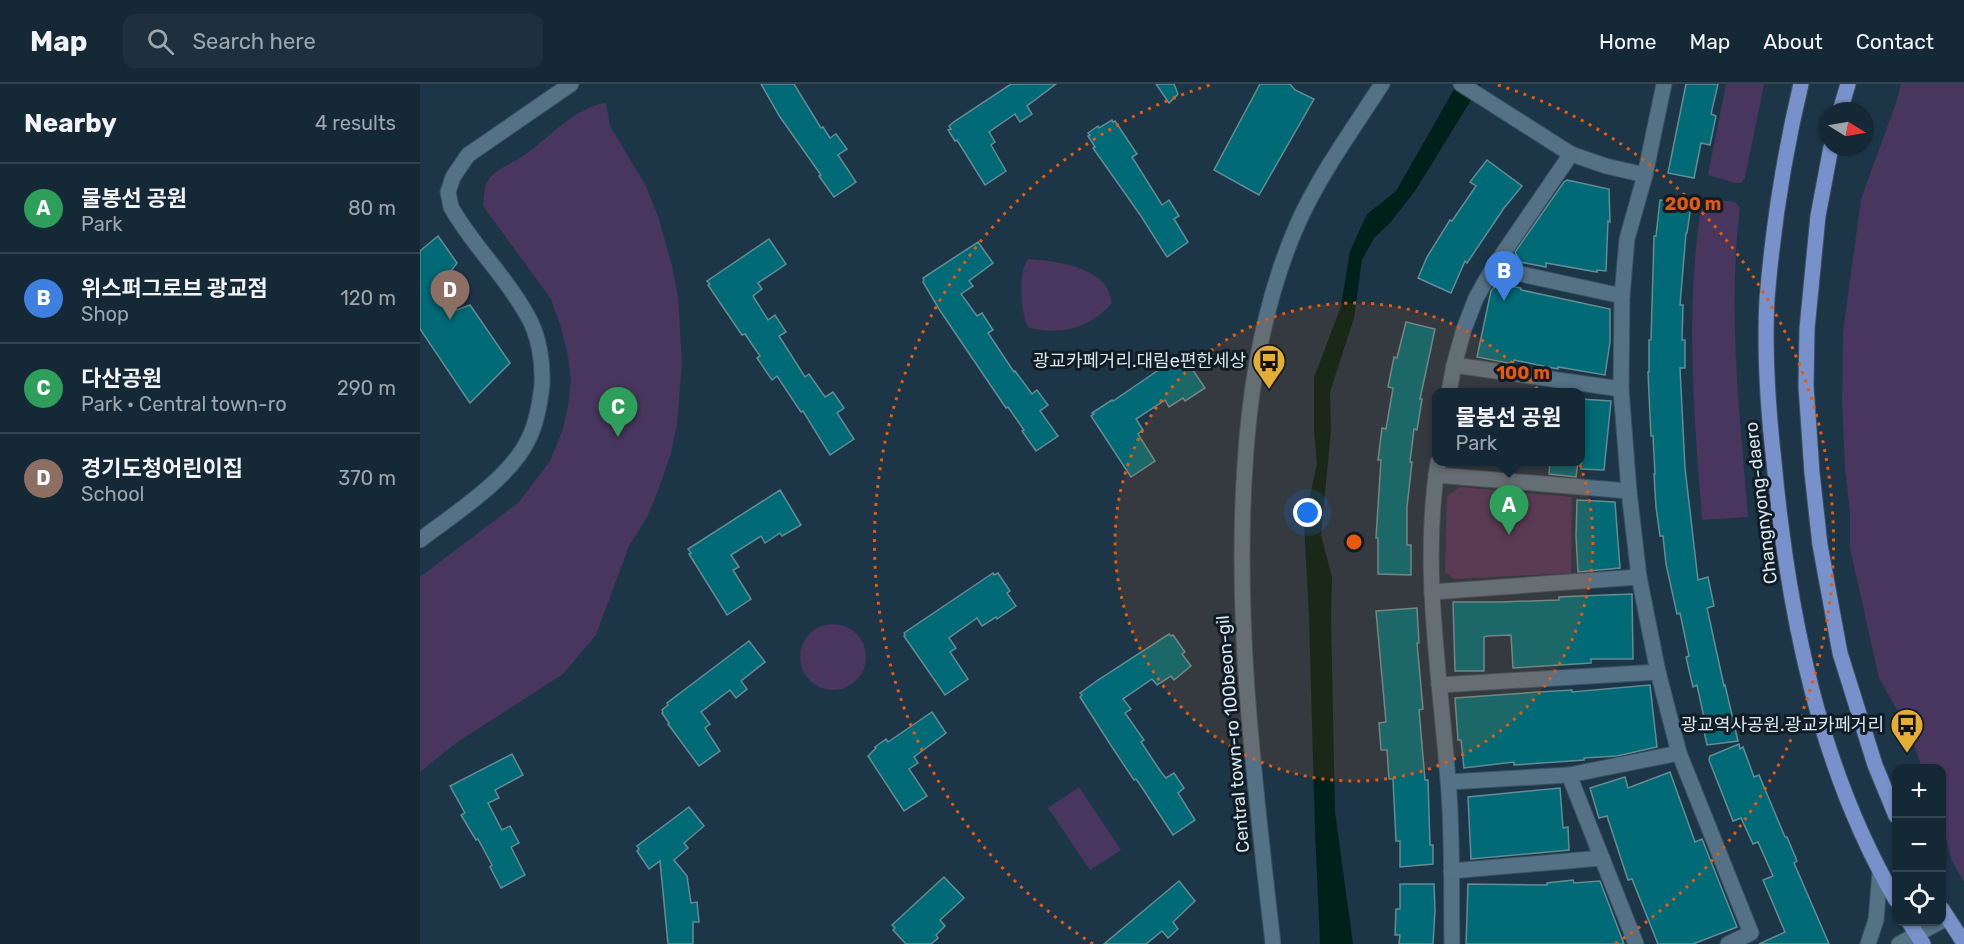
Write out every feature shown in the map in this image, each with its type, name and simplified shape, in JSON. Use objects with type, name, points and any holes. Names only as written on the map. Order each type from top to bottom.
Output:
[{"type":"main road","name":"Changnyong-daero","points":[[1801,84],[1783,166],[1767,301],[1767,357],[1774,467],[1785,553],[1812,696],[1855,818],[1892,893]]},
{"type":"main road","points":[[1843,102],[1848,84]]},
{"type":"main road","points":[[1829,156],[1817,226],[1807,329],[1806,386],[1812,473],[1820,545],[1840,653],[1875,765],[1892,806]]},
{"type":"main road","points":[[1946,917],[1964,943]]},
{"type":"main road","points":[[1912,926],[1920,940]]},
{"type":"street","points":[[420,540],[487,489],[518,456],[529,438],[540,403],[542,372],[537,338],[529,317],[451,207],[448,192],[453,177],[468,155],[571,84]]},
{"type":"street","name":"Central town-ro 100beon-gil","points":[[1273,944],[1249,734],[1242,627],[1242,507],[1252,388],[1258,348],[1269,305],[1282,261],[1297,225],[1314,189],[1382,84]]},
{"type":"street","points":[[1461,84],[1571,154],[1606,166],[1645,175]]},
{"type":"street","points":[[1664,84],[1645,175],[1627,239],[1622,296],[1621,389],[1639,578],[1658,672],[1679,753],[1751,933],[1728,944]]},
{"type":"street","points":[[1450,388],[1464,329],[1476,298],[1493,268],[1571,154]]},
{"type":"street","points":[[1493,268],[1622,296]]},
{"type":"street","points":[[1454,365],[1621,389]]},
{"type":"street","points":[[1452,944],[1449,782],[1432,592],[1431,535],[1437,468],[1629,491]]},
{"type":"street","points":[[1432,592],[1639,578]]},
{"type":"street","points":[[1439,685],[1658,672]]},
{"type":"street","points":[[1449,782],[1569,775],[1679,753]]},
{"type":"street","points":[[1569,775],[1636,944]]},
{"type":"street","points":[[1450,871],[1602,858]]},
{"type":"street","points":[[1868,944],[1876,920],[1880,872]]},
{"type":"street","points":[[1899,944],[1920,940],[1933,926]]},
{"type":"shaded area","points":[[1457,84],[1481,84],[1415,191],[1390,223],[1374,238],[1362,260],[1354,318],[1330,392],[1331,430],[1321,535],[1332,577],[1335,812],[1353,944],[1320,944],[1304,522],[1317,464],[1314,431],[1314,378],[1341,306],[1350,251],[1367,214],[1396,191]]},
{"type":"shaded area","points":[[1726,84],[1764,84],[1745,178],[1741,183],[1708,175]]},
{"type":"shaded area","points":[[1901,84],[1964,84],[1964,882],[1952,861],[1946,838],[1946,764],[1921,764],[1910,733],[1879,678],[1850,548],[1850,511],[1845,469],[1842,400],[1843,332],[1861,199]]},
{"type":"shaded area","points":[[606,103],[610,126],[646,186],[659,219],[678,296],[682,363],[677,424],[671,453],[647,517],[629,546],[596,635],[563,674],[456,743],[420,772],[420,577],[519,502],[550,461],[563,429],[571,380],[568,356],[551,299],[483,206],[484,192],[489,179],[497,172],[534,148],[583,110]]},
{"type":"shaded area","points":[[1703,198],[1735,202],[1740,208],[1736,246],[1736,362],[1748,517],[1702,520],[1692,359],[1692,318],[1697,238]]},
{"type":"shaded area","points":[[1028,259],[1070,265],[1090,273],[1105,285],[1112,303],[1094,319],[1074,328],[1053,331],[1029,328],[1024,316],[1021,289],[1022,273]]},
{"type":"shaded area","points":[[1460,487],[1572,497],[1571,573],[1454,579],[1445,572],[1447,496]]},
{"type":"shaded area","points":[[826,624],[840,624],[852,629],[861,638],[866,657],[864,670],[857,681],[840,690],[826,690],[814,685],[805,676],[800,664],[800,650],[805,638],[814,629]]},
{"type":"shaded area","points":[[1079,787],[1121,850],[1090,870],[1048,808]]},
{"type":"building","points":[[761,84],[794,84],[821,128],[823,127],[830,138],[836,134],[847,149],[838,155],[856,182],[834,197],[780,117]]},
{"type":"building","points":[[1011,84],[1056,84],[1027,106],[1032,114],[1020,122],[1015,114],[989,132],[995,142],[991,145],[1006,171],[985,185],[957,140],[955,141],[948,130],[951,129],[949,126]]},
{"type":"building","points":[[1156,84],[1174,84],[1178,94],[1169,103]]},
{"type":"building","points":[[1260,84],[1290,84],[1295,90],[1314,99],[1259,195],[1214,170]]},
{"type":"building","points":[[1686,84],[1718,84],[1711,114],[1716,116],[1710,145],[1701,143],[1694,178],[1668,173]]},
{"type":"building","points":[[1112,120],[1115,121],[1137,154],[1132,157],[1162,205],[1169,200],[1179,216],[1174,219],[1188,242],[1167,257],[1093,148],[1095,147],[1088,136],[1090,135],[1088,133],[1098,126],[1099,128]]},
{"type":"building","points":[[1487,160],[1522,186],[1504,208],[1467,263],[1465,261],[1451,293],[1418,278],[1427,257],[1450,220],[1452,221],[1476,186],[1470,182]]},
{"type":"building","points":[[1567,180],[1609,189],[1610,222],[1608,221],[1606,271],[1597,270],[1597,272],[1546,263],[1546,267],[1520,262],[1515,252]]},
{"type":"building","points":[[1660,200],[1691,205],[1686,233],[1680,305],[1683,305],[1682,340],[1685,340],[1685,368],[1680,368],[1685,468],[1698,580],[1708,577],[1714,606],[1707,608],[1738,741],[1707,745],[1702,722],[1705,722],[1697,685],[1693,687],[1686,657],[1689,656],[1680,613],[1677,614],[1656,507],[1648,372],[1654,236],[1656,236]]},
{"type":"building","points":[[438,236],[457,263],[438,288],[454,311],[470,305],[510,363],[470,403],[420,329],[420,251]]},
{"type":"building","points":[[769,239],[786,264],[758,283],[762,289],[753,296],[768,320],[775,315],[786,332],[779,336],[805,377],[809,374],[825,397],[833,392],[844,408],[837,413],[854,439],[830,455],[803,411],[801,412],[777,376],[772,380],[757,358],[760,356],[745,334],[742,335],[708,285],[710,284],[707,281]]},
{"type":"building","points":[[978,242],[993,263],[969,281],[973,286],[961,294],[977,316],[982,313],[993,330],[988,333],[1014,372],[1032,394],[1037,390],[1048,405],[1040,411],[1058,436],[1036,451],[923,282],[923,278]]},
{"type":"building","points":[[1502,284],[1610,309],[1610,342],[1605,375],[1514,360],[1513,364],[1477,357],[1491,291]]},
{"type":"building","points":[[1406,322],[1435,329],[1420,399],[1422,399],[1417,430],[1414,429],[1410,462],[1412,462],[1407,507],[1407,545],[1411,545],[1411,575],[1378,574],[1378,538],[1376,538],[1381,460],[1378,460],[1382,428],[1386,429],[1393,388],[1388,387],[1394,357],[1397,358]]},
{"type":"building","points":[[1182,354],[1205,388],[1185,401],[1183,398],[1169,407],[1165,400],[1136,419],[1143,430],[1138,434],[1155,461],[1131,477],[1091,416],[1094,414],[1092,413]]},
{"type":"building","points":[[1585,399],[1611,401],[1604,470],[1581,469],[1581,466],[1585,466]]},
{"type":"building","points":[[1550,466],[1577,466],[1576,477],[1549,474]]},
{"type":"building","points":[[780,490],[801,525],[782,536],[780,533],[765,543],[761,536],[731,555],[739,567],[733,570],[751,599],[727,615],[688,549]]},
{"type":"building","points":[[1577,500],[1615,502],[1620,568],[1578,572]]},
{"type":"building","points":[[993,573],[994,575],[998,573],[1010,591],[1007,593],[1016,606],[982,626],[977,618],[949,638],[956,648],[950,652],[968,679],[945,695],[904,633]]},
{"type":"building","points":[[1632,594],[1633,659],[1591,659],[1591,663],[1513,668],[1511,635],[1488,636],[1484,637],[1484,671],[1455,671],[1453,602],[1559,600],[1559,597]]},
{"type":"building","points":[[1417,608],[1419,643],[1417,643],[1423,709],[1419,710],[1425,780],[1428,780],[1430,845],[1433,845],[1433,864],[1400,867],[1400,841],[1396,841],[1393,779],[1389,779],[1387,750],[1381,750],[1379,723],[1386,722],[1376,611]]},
{"type":"building","points":[[1169,634],[1173,635],[1185,652],[1182,654],[1191,666],[1174,680],[1171,676],[1157,685],[1152,679],[1123,699],[1131,709],[1125,713],[1144,740],[1141,742],[1161,772],[1166,778],[1174,773],[1184,788],[1178,793],[1195,820],[1173,835],[1080,697],[1082,695],[1080,693],[1098,680]]},
{"type":"building","points":[[749,641],[765,662],[741,681],[747,689],[736,698],[730,690],[701,712],[710,724],[705,728],[720,751],[699,766],[668,724],[662,710],[668,705],[667,703]]},
{"type":"building","points":[[1650,685],[1657,747],[1617,756],[1584,758],[1584,760],[1514,765],[1514,762],[1464,768],[1461,740],[1458,740],[1455,698]]},
{"type":"building","points":[[932,712],[946,733],[914,757],[918,763],[909,769],[927,796],[904,811],[868,756],[886,739],[888,742]]},
{"type":"building","points":[[1739,744],[1740,749],[1743,747],[1754,777],[1759,775],[1785,837],[1787,837],[1797,861],[1794,863],[1829,944],[1759,944],[1785,932],[1763,880],[1773,876],[1758,842],[1753,844],[1741,818],[1733,821],[1709,760],[1710,756]]},
{"type":"building","points":[[512,754],[523,775],[495,790],[499,798],[488,803],[502,830],[510,826],[519,843],[511,847],[525,875],[501,888],[478,839],[476,840],[461,815],[465,813],[450,786]]},
{"type":"building","points":[[1670,772],[1695,842],[1702,839],[1737,927],[1693,944],[1658,944],[1632,879],[1628,880],[1607,816],[1599,818],[1590,788],[1625,777],[1628,788]]},
{"type":"building","points":[[1560,788],[1563,828],[1568,827],[1569,850],[1471,859],[1468,797]]},
{"type":"building","points":[[689,807],[704,826],[684,843],[688,848],[674,860],[687,876],[691,903],[697,902],[699,922],[693,922],[693,944],[668,944],[660,861],[649,869],[637,851],[639,849],[637,846]]},
{"type":"building","points":[[944,877],[964,898],[940,920],[945,926],[936,935],[938,938],[931,944],[906,944],[893,930],[895,928],[892,925]]},
{"type":"building","points":[[1573,880],[1574,883],[1600,881],[1624,944],[1466,944],[1468,884],[1547,885],[1547,883]]},
{"type":"building","points":[[1179,881],[1195,901],[1173,922],[1178,929],[1168,938],[1162,931],[1146,944],[1104,944]]},
{"type":"building","points":[[1400,884],[1434,884],[1433,944],[1399,944],[1400,935],[1395,935],[1396,909],[1400,909]]},
{"type":"place","name":"위스퍼그로브 광교점","points":[[1504,301]]},
{"type":"place","name":"경기도청어린이집","points":[[450,320]]},
{"type":"place","name":"광교카페거리.대림e편한세상","points":[[1269,390]]},
{"type":"place","name":"다산공원","points":[[618,437]]},
{"type":"place","name":"물봉선 공원","points":[[1509,535]]},
{"type":"place","name":"광교역사공원.광교카페거리","points":[[1907,754]]}]
